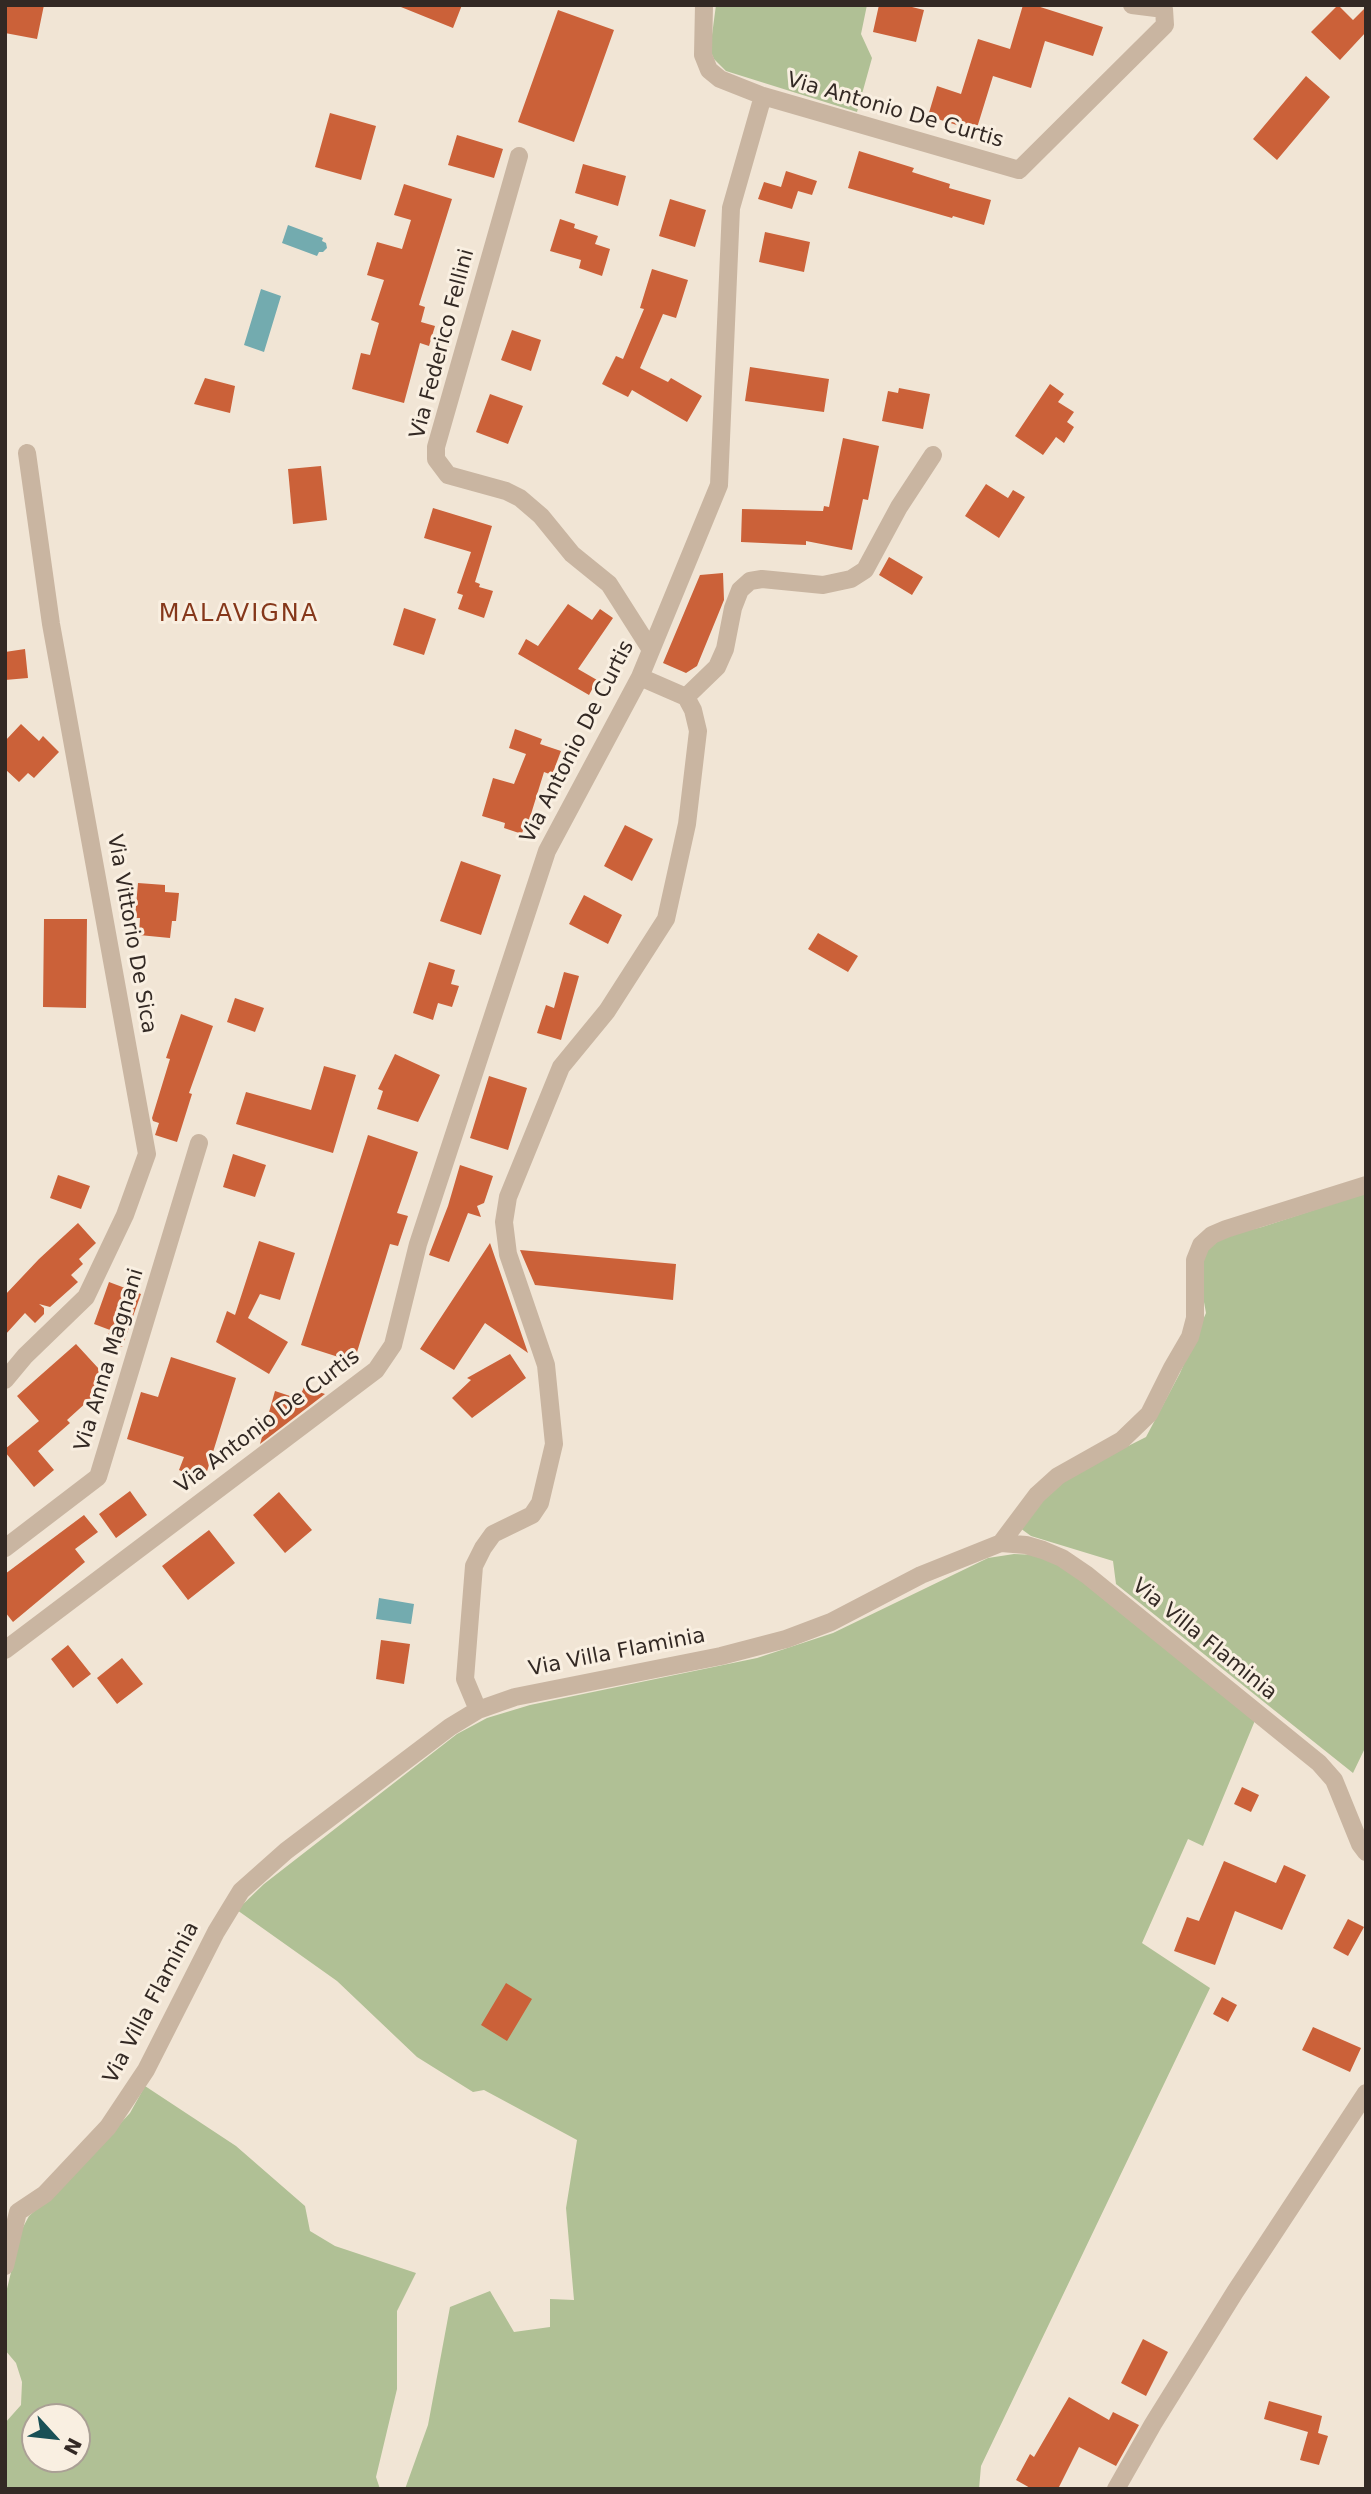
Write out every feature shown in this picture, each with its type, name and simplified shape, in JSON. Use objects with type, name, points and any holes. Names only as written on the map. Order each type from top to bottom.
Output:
[{"type":"street","points":[[704,5],[703,55],[709,70],[720,79],[763,96]]},
{"type":"street","name":"Via Antonio De Curtis","points":[[5,1650],[376,1370],[393,1345],[418,1244],[547,851],[640,677],[719,485],[731,208],[763,96],[1019,170],[1165,26],[1164,9],[1132,5]]},
{"type":"street","name":"Via Federico Fellini","points":[[519,156],[436,447],[436,459],[448,475],[506,491],[520,498],[541,516],[572,554],[609,584],[651,650]]},
{"type":"street","name":"Via Vittorio De Sica","points":[[5,1380],[25,1356],[86,1297],[125,1215],[148,1154],[51,624],[27,453]]},
{"type":"street","points":[[686,696],[717,667],[725,649],[733,608],[740,590],[750,581],[762,579],[823,585],[851,579],[865,570],[899,507],[933,455]]},
{"type":"street","points":[[478,1710],[465,1679],[474,1566],[482,1548],[493,1534],[532,1515],[540,1503],[554,1444],[546,1365],[508,1254],[503,1222],[508,1196],[561,1067],[607,1011],[666,919],[687,824],[698,732],[693,710],[686,696],[640,677]]},
{"type":"street","name":"Via Anna Magnani","points":[[5,1548],[98,1477],[199,1143]]},
{"type":"street","points":[[1001,1543],[1037,1495],[1058,1476],[1122,1440],[1149,1414],[1191,1337],[1195,1318],[1195,1260],[1201,1245],[1212,1235],[1226,1229],[1366,1185]]},
{"type":"street","name":"Via Villa Flaminia","points":[[5,2266],[18,2212],[45,2194],[108,2127],[146,2070],[216,1931],[240,1891],[286,1852],[450,1727],[478,1710],[496,1703],[549,1689],[721,1656],[786,1639],[831,1622],[922,1575],[1001,1543],[1027,1545],[1062,1558],[1320,1763],[1334,1780],[1360,1844],[1366,1852]]},
{"type":"street","points":[[1116,2489],[1234,2292],[1366,2093]]},
{"type":"green space","points":[[716,5],[867,5],[861,34],[872,58],[857,112],[726,71],[714,59],[710,50]]},
{"type":"green space","points":[[1366,1193],[1366,1746],[1353,1773],[1116,1584],[1113,1561],[1031,1536],[1020,1528],[1026,1517],[1063,1479],[1146,1437],[1180,1373],[1206,1313],[1200,1280],[1204,1251],[1216,1241],[1237,1233]]},
{"type":"green space","points":[[1014,1554],[1037,1555],[1061,1566],[1090,1585],[1256,1718],[1203,1846],[1188,1839],[1142,1943],[1210,1988],[981,2466],[979,2489],[405,2489],[428,2425],[450,2307],[490,2291],[514,2332],[550,2327],[550,2299],[574,2300],[566,2208],[577,2140],[484,2090],[473,2092],[417,2057],[337,1981],[237,1910],[264,1884],[457,1734],[487,1718],[530,1705],[757,1658],[833,1633],[988,1558]]},
{"type":"green space","points":[[145,2086],[236,2146],[305,2206],[310,2231],[335,2246],[416,2273],[397,2311],[397,2389],[376,2477],[380,2489],[5,2489],[5,2423],[21,2405],[21,2473],[91,2473],[91,2403],[21,2403],[22,2382],[16,2363],[5,2350],[5,2297],[21,2231],[29,2216],[57,2191],[130,2113]]},
{"type":"water","points":[[288,225],[323,238],[327,248],[317,256],[282,243]]},
{"type":"water","points":[[261,289],[281,296],[264,352],[244,345]]},
{"type":"water","points":[[379,1598],[414,1604],[411,1624],[376,1619]]},
{"type":"building","points":[[5,5],[44,5],[37,39],[5,33]]},
{"type":"building","points":[[396,5],[462,5],[453,28]]},
{"type":"building","points":[[879,5],[904,5],[924,10],[916,42],[873,32]]},
{"type":"building","points":[[1023,5],[1034,5],[1103,27],[1093,56],[1045,41],[1031,88],[993,76],[976,131],[928,116],[937,86],[961,94],[978,39],[1010,49]]},
{"type":"building","points":[[1338,5],[1353,20],[1366,7],[1366,32],[1340,60],[1311,32]]},
{"type":"building","points":[[558,10],[614,30],[574,142],[518,122]]},
{"type":"building","points":[[1306,76],[1330,97],[1277,160],[1253,139]]},
{"type":"building","points":[[330,113],[376,126],[361,180],[315,167]]},
{"type":"building","points":[[457,135],[503,149],[494,178],[448,165]]},
{"type":"building","points":[[859,151],[914,168],[912,172],[950,184],[949,188],[991,200],[984,225],[848,188]]},
{"type":"building","points":[[583,164],[626,176],[618,206],[575,193]]},
{"type":"building","points":[[786,171],[817,181],[812,195],[798,191],[792,209],[758,199],[764,182],[781,187]]},
{"type":"building","points":[[404,184],[452,199],[419,305],[425,307],[421,322],[435,326],[429,346],[420,343],[404,403],[352,389],[361,353],[370,355],[379,323],[371,320],[384,280],[367,275],[377,242],[402,249],[411,220],[394,215]]},
{"type":"building","points":[[670,199],[706,210],[695,247],[659,236]]},
{"type":"building","points":[[560,219],[575,224],[574,228],[598,236],[595,244],[610,249],[602,276],[579,268],[581,260],[550,251]]},
{"type":"building","points":[[765,232],[810,242],[804,272],[759,262]]},
{"type":"building","points":[[652,269],[688,280],[676,318],[663,314],[640,368],[668,382],[671,378],[702,396],[687,422],[632,390],[628,397],[602,384],[616,356],[623,359],[644,309],[640,308]]},
{"type":"building","points":[[512,330],[541,340],[531,371],[501,360]]},
{"type":"building","points":[[750,367],[829,379],[824,412],[745,401]]},
{"type":"building","points":[[205,378],[235,386],[230,413],[194,404]]},
{"type":"building","points":[[1050,384],[1064,394],[1058,402],[1074,412],[1067,422],[1074,427],[1064,443],[1056,437],[1043,455],[1015,436]]},
{"type":"building","points":[[899,388],[930,394],[923,429],[882,421],[888,391],[898,393]]},
{"type":"building","points":[[490,394],[523,406],[508,444],[476,432]]},
{"type":"building","points":[[843,438],[879,446],[868,500],[863,499],[852,550],[806,541],[806,545],[741,542],[742,509],[823,511],[824,506],[829,507]]},
{"type":"building","points":[[321,466],[327,520],[293,524],[288,469]]},
{"type":"building","points":[[986,484],[1008,498],[1013,490],[1025,497],[999,538],[965,516]]},
{"type":"building","points":[[433,508],[492,526],[475,582],[480,584],[479,587],[493,591],[484,618],[458,609],[463,595],[457,593],[471,552],[424,538]]},
{"type":"building","points":[[889,557],[923,577],[912,595],[879,575]]},
{"type":"building","points":[[723,573],[724,600],[697,666],[686,673],[663,663],[700,575]]},
{"type":"building","points":[[568,604],[592,620],[600,609],[613,618],[578,669],[597,680],[589,695],[518,654],[526,639],[538,646]]},
{"type":"building","points":[[404,608],[436,619],[424,655],[393,645]]},
{"type":"building","points":[[25,649],[28,678],[5,680],[5,652]]},
{"type":"building","points":[[21,724],[39,741],[43,736],[59,752],[34,778],[28,773],[19,782],[5,769],[5,741]]},
{"type":"building","points":[[515,729],[542,739],[540,744],[561,751],[552,775],[544,772],[527,827],[524,826],[522,834],[504,828],[505,823],[482,816],[493,778],[514,784],[526,754],[509,748]]},
{"type":"building","points":[[625,825],[653,839],[632,881],[604,866]]},
{"type":"building","points":[[461,861],[501,875],[481,935],[440,921]]},
{"type":"building","points":[[138,883],[165,885],[165,892],[179,893],[176,921],[172,921],[170,938],[139,935],[140,918],[135,918]]},
{"type":"building","points":[[584,895],[622,915],[608,944],[569,924]]},
{"type":"building","points":[[44,919],[87,919],[86,1008],[43,1007]]},
{"type":"building","points":[[818,933],[858,956],[848,972],[808,949]]},
{"type":"building","points":[[429,962],[455,970],[451,984],[459,986],[452,1007],[438,1003],[433,1020],[413,1013]]},
{"type":"building","points":[[564,972],[579,976],[561,1040],[537,1033],[546,1005],[554,1008]]},
{"type":"building","points":[[235,998],[264,1008],[255,1032],[227,1022]]},
{"type":"building","points":[[181,1014],[213,1026],[189,1093],[192,1094],[177,1142],[155,1135],[159,1123],[152,1118],[170,1059],[166,1058]]},
{"type":"building","points":[[395,1054],[440,1075],[418,1122],[377,1109],[383,1091],[378,1089]]},
{"type":"building","points":[[324,1066],[356,1075],[333,1153],[236,1124],[246,1092],[311,1110]]},
{"type":"building","points":[[489,1076],[527,1088],[508,1150],[470,1138]]},
{"type":"building","points":[[368,1135],[418,1152],[397,1213],[408,1216],[398,1246],[390,1244],[354,1362],[301,1345]]},
{"type":"building","points":[[233,1154],[266,1165],[255,1197],[223,1187]]},
{"type":"building","points":[[460,1165],[493,1176],[484,1203],[477,1206],[481,1217],[468,1213],[449,1262],[429,1255]]},
{"type":"building","points":[[58,1175],[90,1186],[81,1209],[50,1198]]},
{"type":"building","points":[[78,1223],[96,1243],[79,1259],[83,1264],[71,1275],[78,1282],[50,1307],[39,1304],[44,1308],[44,1314],[35,1323],[25,1313],[5,1335],[5,1295]]},
{"type":"building","points":[[259,1241],[295,1253],[280,1300],[260,1294],[248,1318],[288,1342],[269,1374],[216,1342],[227,1311],[235,1315]]},
{"type":"building","points":[[490,1243],[528,1353],[485,1323],[454,1370],[420,1349]]},
{"type":"building","points":[[520,1250],[676,1264],[673,1300],[535,1285]]},
{"type":"building","points":[[109,1282],[141,1294],[122,1347],[106,1341],[110,1330],[94,1324]]},
{"type":"building","points":[[76,1344],[110,1381],[67,1420],[70,1423],[38,1451],[54,1470],[34,1487],[5,1452],[5,1449],[39,1421],[17,1396]]},
{"type":"building","points":[[510,1354],[526,1378],[472,1418],[452,1398],[471,1380],[467,1378]]},
{"type":"building","points":[[171,1357],[236,1378],[204,1481],[179,1470],[184,1457],[127,1439],[141,1392],[158,1397]]},
{"type":"building","points":[[304,1387],[325,1394],[260,1444],[275,1391],[299,1399]]},
{"type":"building","points":[[130,1491],[147,1515],[116,1538],[99,1514]]},
{"type":"building","points":[[279,1492],[312,1530],[285,1553],[253,1515]]},
{"type":"building","points":[[84,1515],[98,1532],[75,1549],[85,1562],[13,1622],[5,1612],[5,1574]]},
{"type":"building","points":[[209,1530],[235,1563],[188,1600],[162,1566]]},
{"type":"building","points":[[381,1640],[410,1644],[404,1684],[376,1679]]},
{"type":"building","points":[[68,1645],[91,1674],[73,1688],[51,1659]]},
{"type":"building","points":[[122,1658],[143,1684],[117,1704],[97,1678]]},
{"type":"building","points":[[1242,1787],[1259,1795],[1251,1812],[1234,1804]]},
{"type":"building","points":[[1224,1861],[1276,1883],[1284,1865],[1306,1875],[1282,1930],[1235,1911],[1215,1965],[1174,1951],[1187,1917],[1199,1921]]},
{"type":"building","points":[[1348,1919],[1364,1927],[1348,1956],[1333,1948]]},
{"type":"building","points":[[506,1983],[532,1999],[507,2041],[481,2025]]},
{"type":"building","points":[[1222,1997],[1237,2005],[1228,2022],[1213,2014]]},
{"type":"building","points":[[1313,2027],[1361,2048],[1350,2072],[1302,2050]]},
{"type":"building","points":[[1143,2339],[1168,2352],[1146,2396],[1121,2383]]},
{"type":"building","points":[[1069,2397],[1109,2420],[1113,2412],[1139,2425],[1116,2466],[1079,2447],[1058,2489],[1032,2489],[1016,2480],[1030,2454],[1034,2457]]},
{"type":"building","points":[[1269,2401],[1322,2416],[1318,2433],[1328,2436],[1319,2465],[1300,2460],[1308,2432],[1264,2419]]},
{"type":"district","name":"MALAVIGNA","points":[[239,615]]}]
